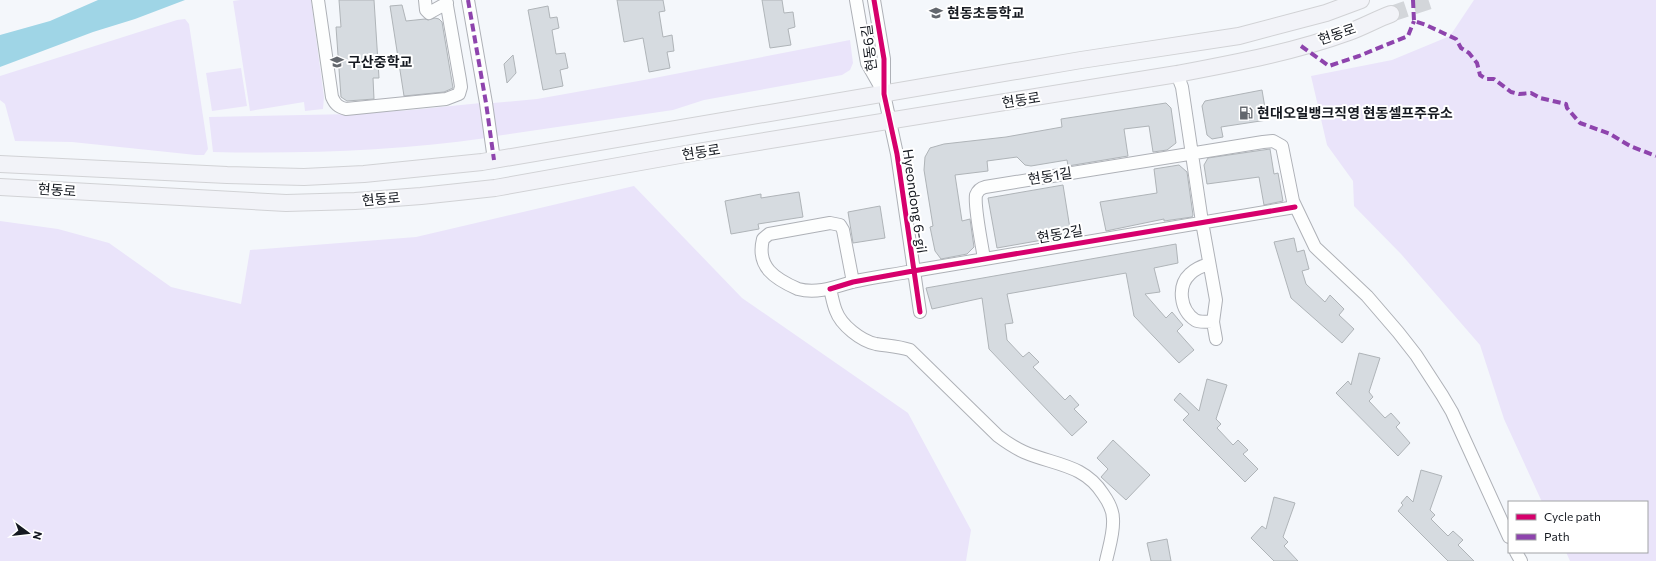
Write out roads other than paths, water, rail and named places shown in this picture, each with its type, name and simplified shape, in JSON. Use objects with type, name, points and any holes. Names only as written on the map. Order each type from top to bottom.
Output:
[{"type":"main road","name":"현동로","points":[[0,164],[227,175],[304,177],[364,174],[494,160],[1081,60],[1239,36],[1326,13],[1361,0]]},
{"type":"main road","name":"현동로","points":[[0,187],[228,201],[286,203],[355,201],[495,188],[691,153],[1178,74],[1247,60],[1301,46],[1350,32],[1391,14]]},
{"type":"street","points":[[318,0],[332,97],[335,104],[346,109],[446,99],[455,97],[459,94],[461,87],[446,2],[429,13],[426,10],[424,0]]},
{"type":"street","points":[[468,0],[494,160]]},
{"type":"street","name":"현동6길","points":[[856,0],[867,63],[884,94]]},
{"type":"street","name":"현동6길","points":[[874,0],[884,59],[884,94]]},
{"type":"street","points":[[1178,74],[1182,87],[1202,222],[1216,300],[1213,322],[1216,340]]},
{"type":"street","name":"Hyeondong 6-gil","points":[[884,94],[897,154],[920,312]]},
{"type":"street","name":"현동1길","points":[[984,259],[976,204],[976,194],[980,189],[1001,184],[1273,141],[1278,143],[1284,151],[1291,193],[1295,207]]},
{"type":"street","points":[[1295,207],[1302,217],[1315,247],[1367,296],[1398,332],[1416,355],[1442,395],[1452,412],[1508,535]]},
{"type":"street","name":"현동2길","points":[[853,282],[843,230],[840,225],[830,223],[769,234],[763,238],[762,258],[769,273],[803,291],[830,289],[853,282],[913,271],[1295,207]]},
{"type":"street","points":[[1209,264],[1196,268],[1188,275],[1183,286],[1182,305],[1186,312],[1196,321],[1213,322]]},
{"type":"street","points":[[830,289],[835,309],[840,319],[862,337],[876,344],[900,346],[910,350],[998,436],[1009,444],[1023,452],[1073,468],[1085,474],[1094,482],[1108,500],[1113,518],[1112,538],[1106,561]]},
{"type":"water","points":[[98,0],[185,0],[135,19],[93,32],[0,67],[0,35],[50,21]]},
{"type":"tunnel","points":[[1391,14],[1433,0]]},
{"type":"place","name":"현동초등학교","points":[[936,13]]},
{"type":"place","name":"구산중학교","points":[[337,62]]},
{"type":"place","name":"현대오일뱅크직영 현동셀프주유소","points":[[1246,113]]}]
